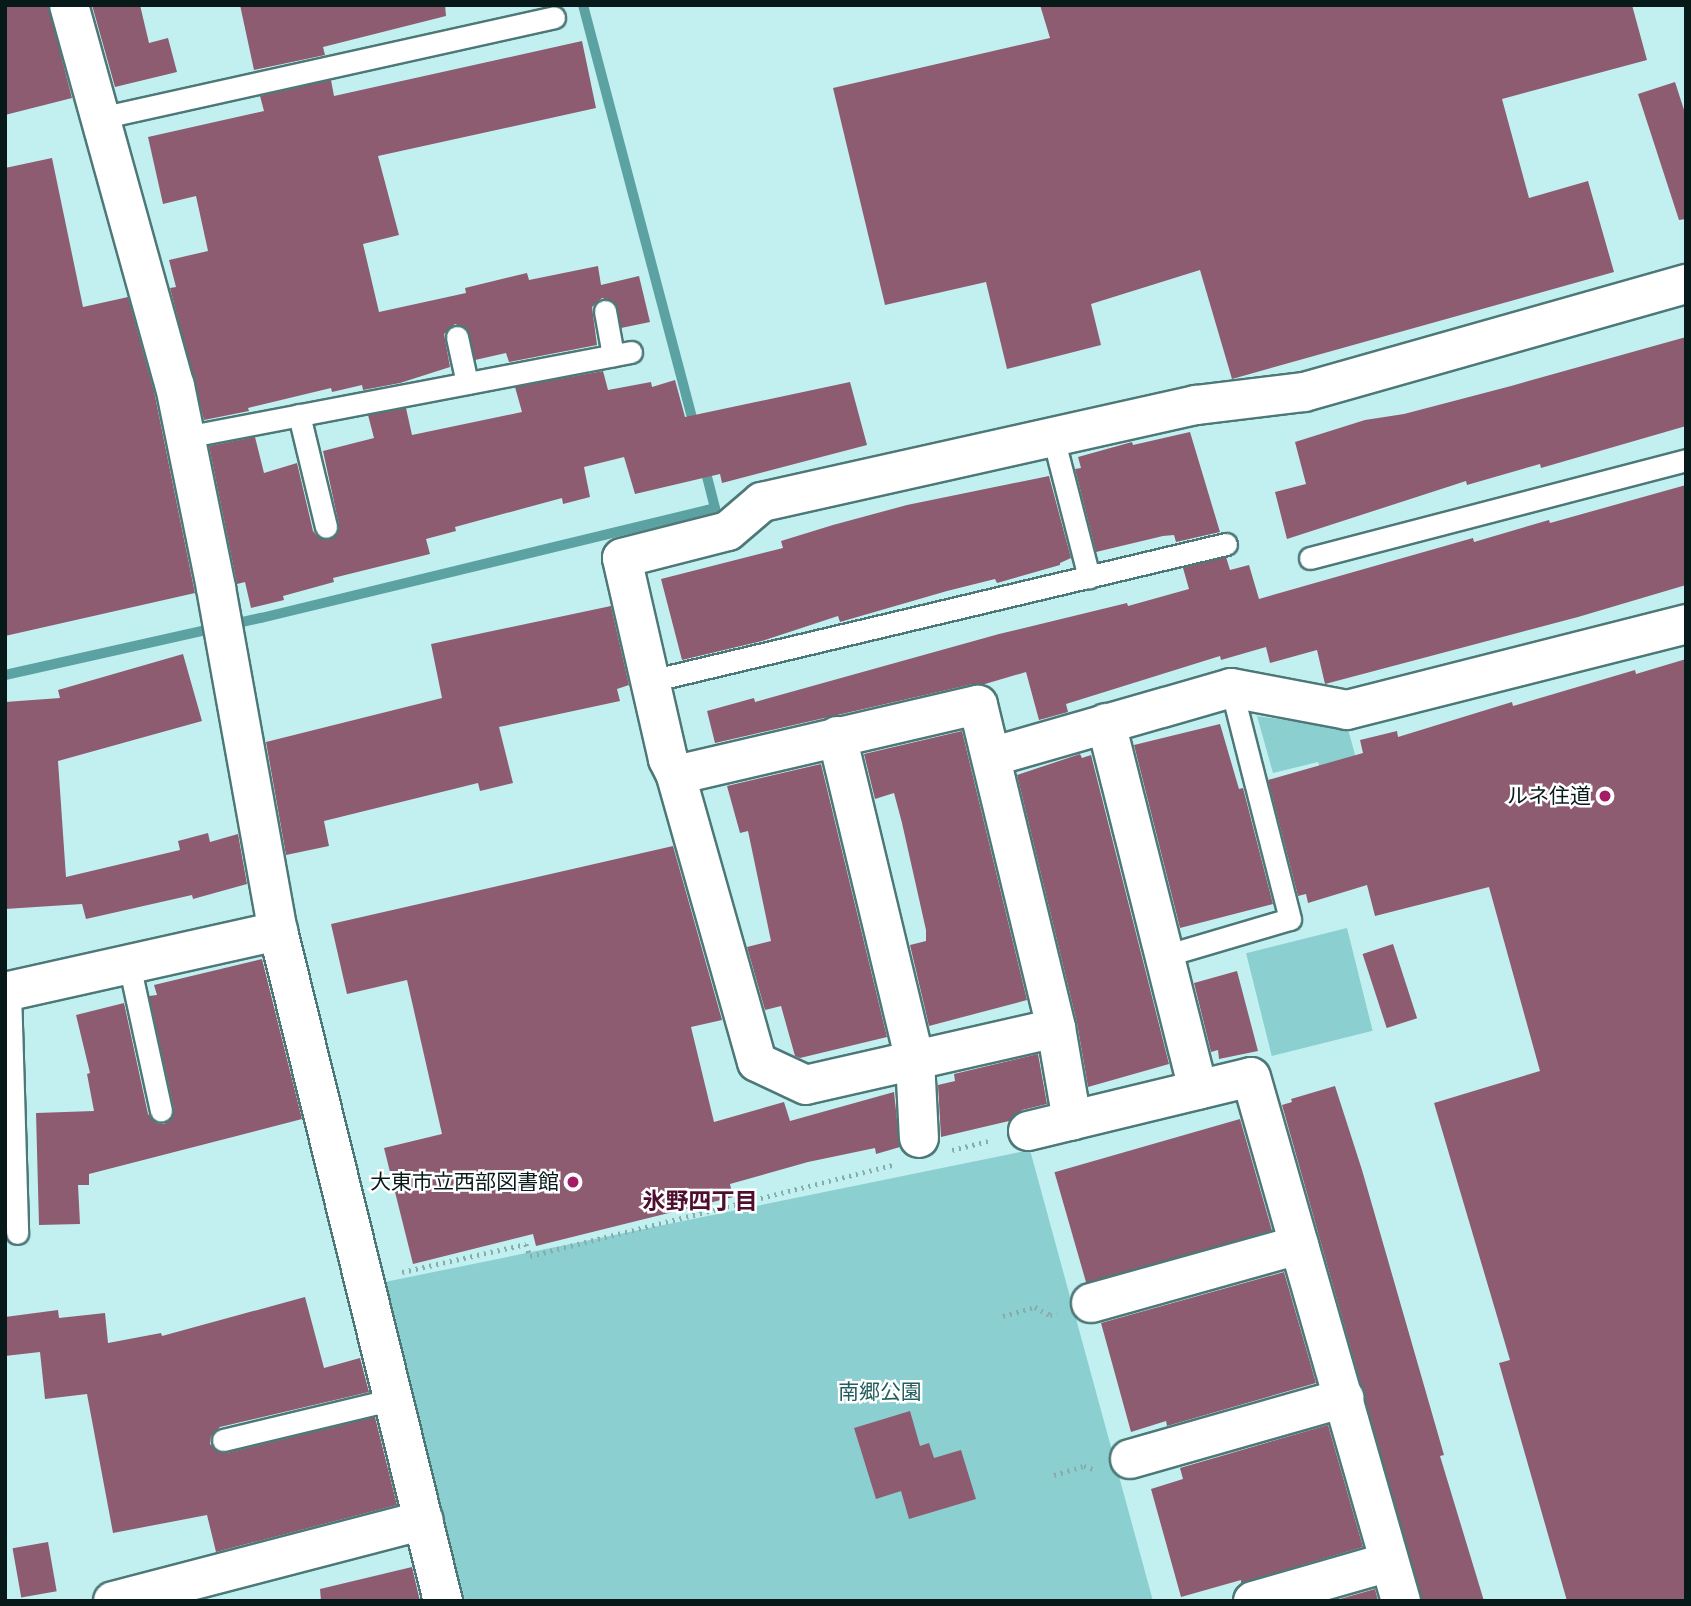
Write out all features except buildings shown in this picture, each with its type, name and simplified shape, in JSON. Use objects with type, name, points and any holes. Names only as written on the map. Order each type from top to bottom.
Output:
[{"type":"street","points":[[69,5],[175,386],[216,588],[278,931],[443,1601]]},
{"type":"street","points":[[1056,1028],[806,1085],[757,1062],[676,775],[668,759],[622,558],[728,531],[762,502],[1196,405],[1304,392],[1686,284]]},
{"type":"street","points":[[991,757],[1231,688],[1347,710],[1686,624]]},
{"type":"street","points":[[676,775],[978,705],[1056,1028],[1072,1121]]},
{"type":"street","points":[[1106,723],[1198,1090]]},
{"type":"street","points":[[837,736],[915,1060],[921,1151]]},
{"type":"street","points":[[7,992],[278,931]]},
{"type":"street","points":[[1028,1132],[1251,1077],[1401,1601]]},
{"type":"street","points":[[1091,1303],[1299,1245]]},
{"type":"street","points":[[1130,1459],[1344,1398]]},
{"type":"street","points":[[113,1601],[424,1520]]},
{"type":"street","points":[[1253,1601],[1389,1562]]},
{"type":"lane","points":[[100,118],[554,18]]},
{"type":"lane","points":[[185,437],[622,354],[605,311]]},
{"type":"lane","points":[[457,337],[467,383]]},
{"type":"lane","points":[[299,415],[326,527]]},
{"type":"lane","points":[[1053,437],[1089,577]]},
{"type":"lane","points":[[1310,558],[1686,460]]},
{"type":"lane","points":[[650,681],[1226,544]]},
{"type":"lane","points":[[1164,956],[1290,919],[1231,688]]},
{"type":"lane","points":[[129,964],[161,1111]]},
{"type":"lane","points":[[7,992],[17,1233]]},
{"type":"lane","points":[[223,1440],[394,1399]]},
{"type":"path","points":[[361,1271],[398,1261],[403,1274],[526,1244],[530,1256],[921,1151],[1028,1132]]},
{"type":"path","points":[[1003,1316],[1035,1307],[1050,1315],[1091,1303]]},
{"type":"green space","points":[[1257,716],[1348,729],[1366,795],[1332,804],[1318,762],[1273,773]]},
{"type":"green space","points":[[1347,928],[1373,1031],[1272,1056],[1246,953]]},
{"type":"green space","name":"南郷公園","points":[[1030,1150],[1153,1601],[465,1601],[380,1283]]},
{"type":"waterway","points":[[583,5],[695,429]]},
{"type":"waterway","points":[[5,675],[261,618],[715,508],[704,465]]},
{"type":"place","name":"ルネ住道","points":[[1605,796]]},
{"type":"place","name":"大東市立西部図書館","points":[[573,1182]]},
{"type":"district","name":"氷野四丁目","points":[[700,1201]]}]
